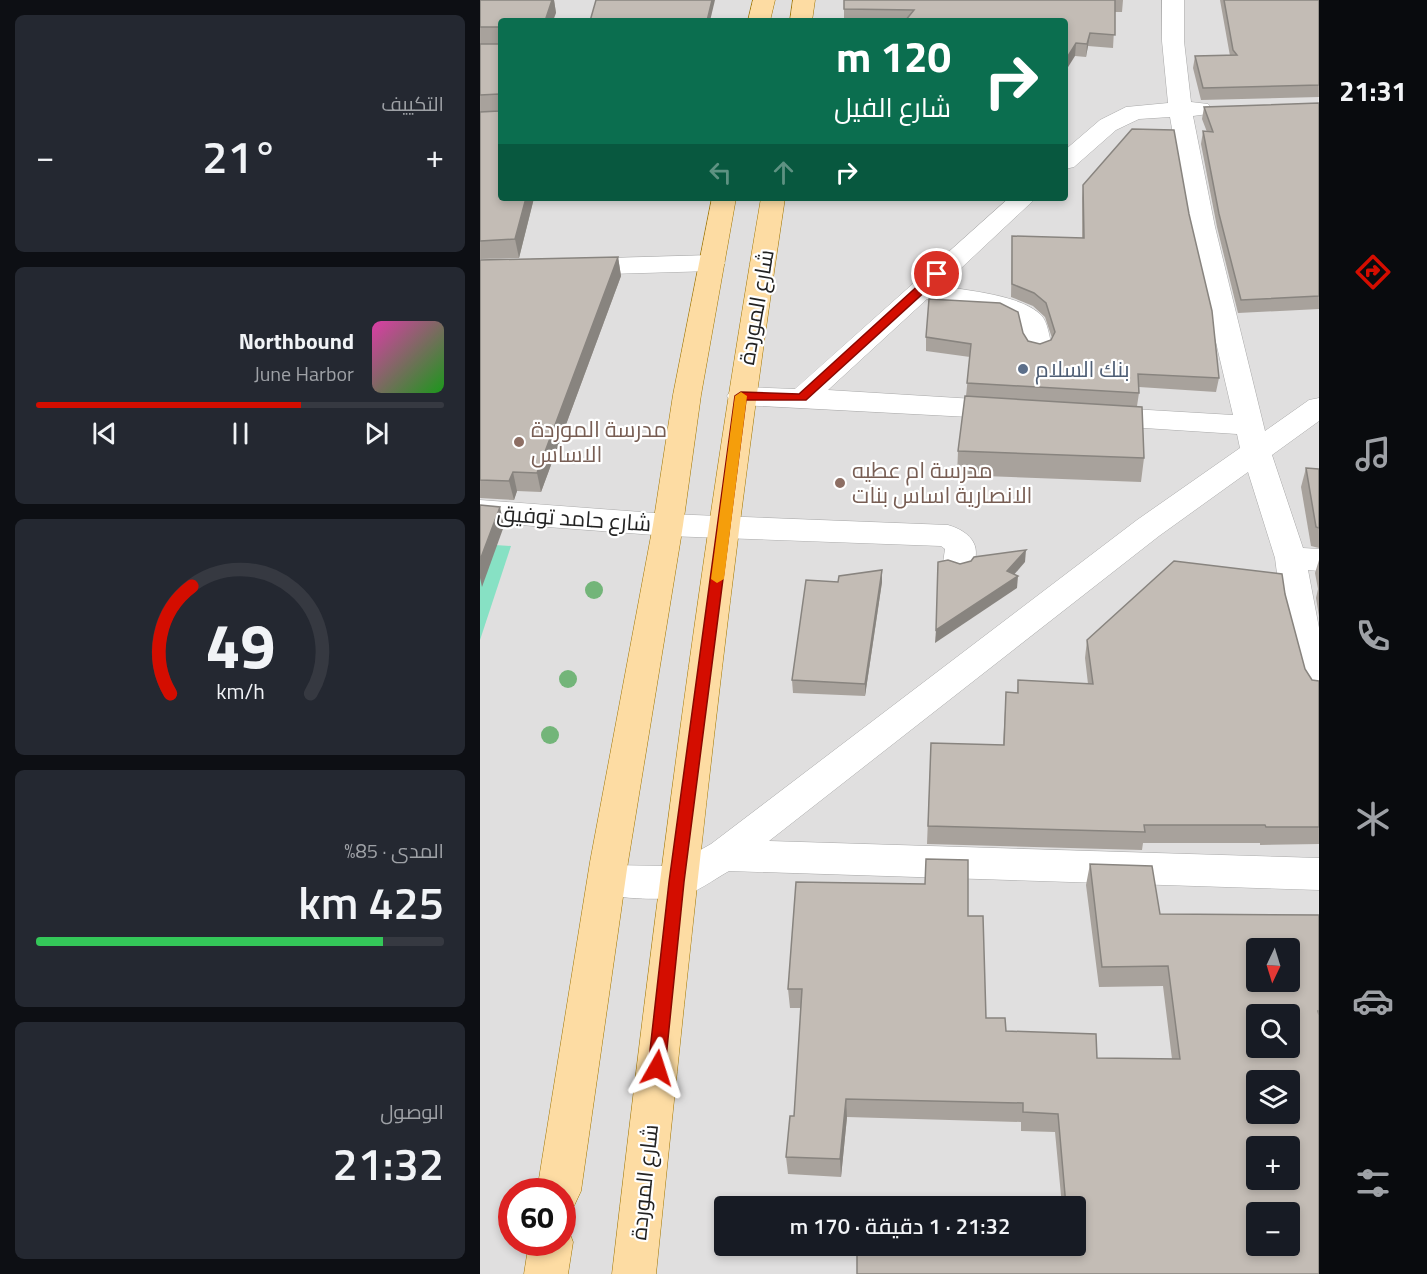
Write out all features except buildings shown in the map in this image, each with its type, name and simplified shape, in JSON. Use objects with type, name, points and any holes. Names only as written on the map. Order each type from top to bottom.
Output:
[{"type":"main road","points":[[760,18],[764,0]]},
{"type":"main road","points":[[801,18],[804,0]]},
{"type":"main road","points":[[561,1178],[607,881],[668,525],[687,395],[723,201]]},
{"type":"main road","name":"شارع الموردة","points":[[634,1274],[676,882],[741,396],[773,201]]},
{"type":"main road","points":[[546,1274],[549,1256]]},
{"type":"street","points":[[1173,0],[1173,41],[1180,109],[1202,227],[1252,439],[1305,559],[1298,612],[1319,687]]},
{"type":"street","points":[[1068,159],[1108,125],[1134,112],[1226,108]]},
{"type":"street","points":[[802,398],[1021,201]]},
{"type":"street","points":[[550,267],[712,263]]},
{"type":"street","points":[[920,290],[1008,307],[1031,320],[1038,346]]},
{"type":"street","points":[[741,396],[1037,412]]},
{"type":"street","points":[[607,881],[676,882],[724,855],[1148,528],[1252,439],[1319,407]]},
{"type":"street","points":[[1072,414],[1252,439]]},
{"type":"street","name":"شارع حامد توفيق","points":[[480,511],[724,528],[888,532],[948,536],[961,545],[959,564]]},
{"type":"street","points":[[724,855],[1319,874]]},
{"type":"shaded area","points":[[480,0],[1319,0],[1319,1274],[480,1274]]},
{"type":"green space","points":[[480,544],[511,546],[480,640]]},
{"type":"slow traffic","points":[[717,579],[741,396]]},
{"type":"place","name":"بنك السلام","points":[[1023,369]]},
{"type":"place","name":"مدرسة الموردة الاساس","points":[[519,442]]},
{"type":"place","name":"مدرسة ام عطيه الانصارية اساس بنات","points":[[840,483]]},
{"type":"route","points":[[657,1068],[676,882],[741,396],[802,398],[937,274]]}]
